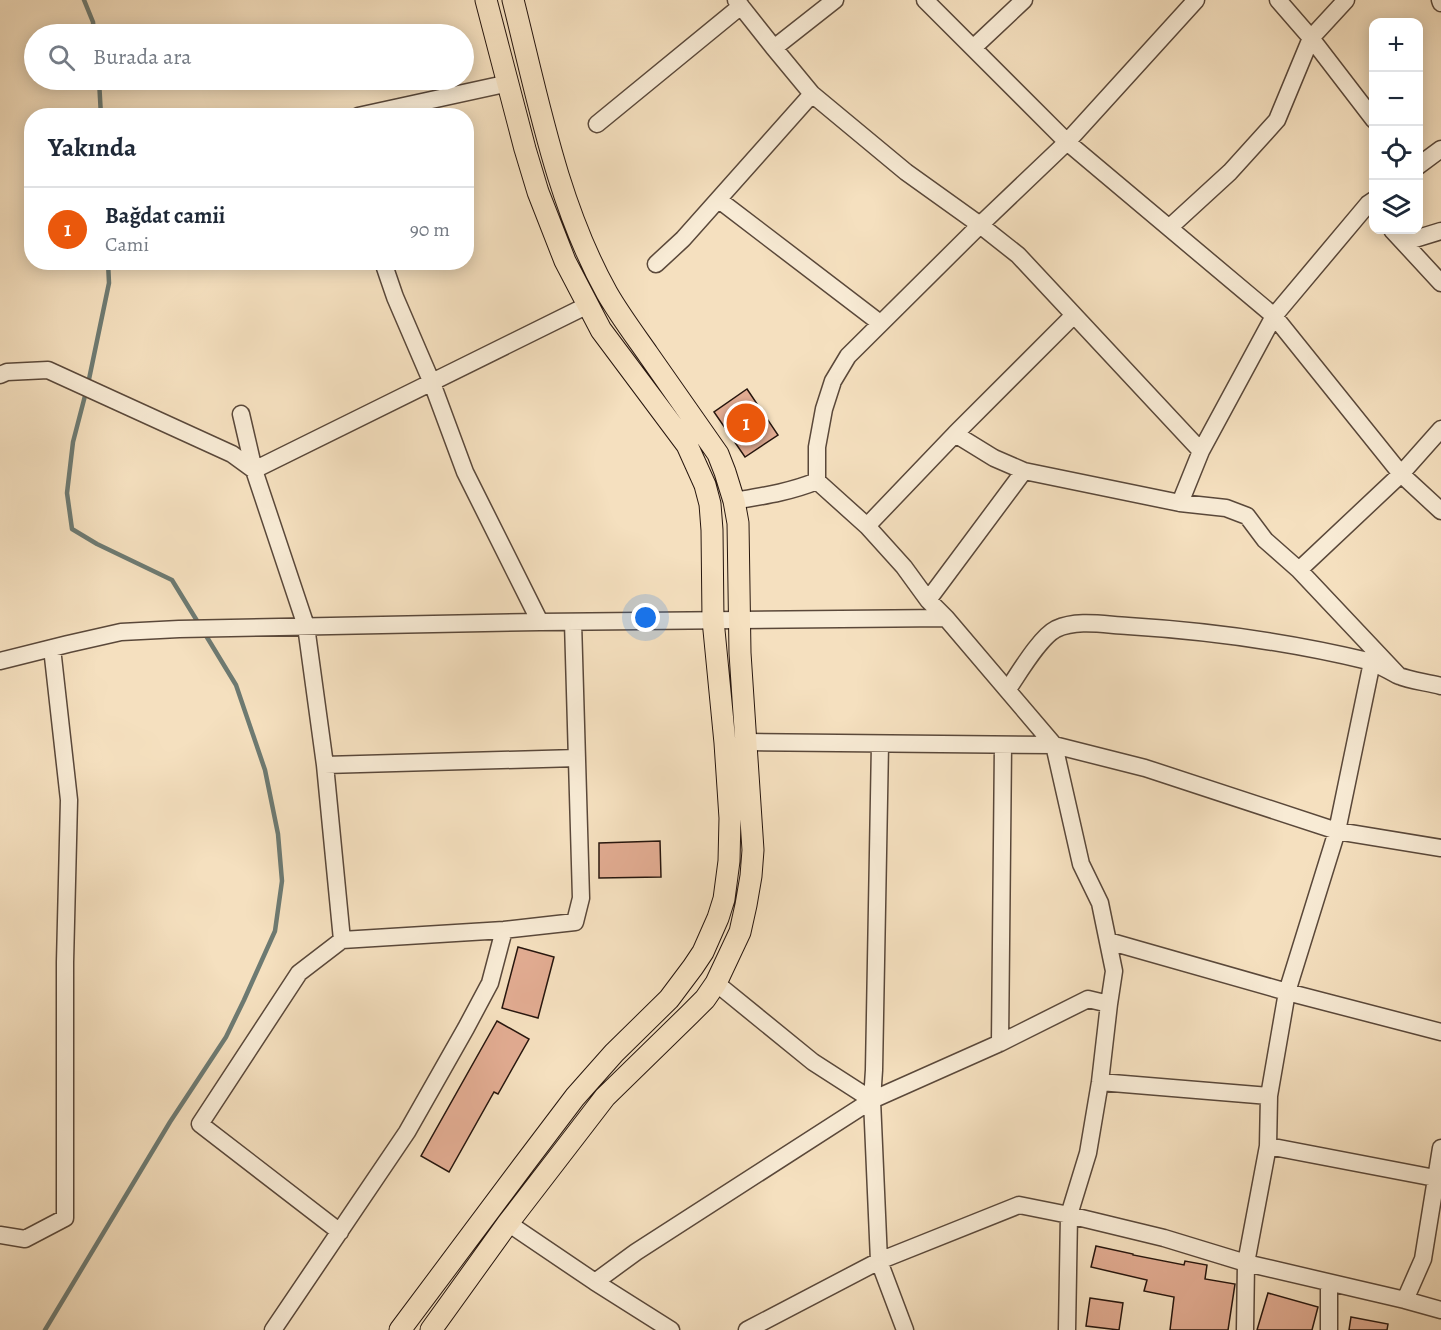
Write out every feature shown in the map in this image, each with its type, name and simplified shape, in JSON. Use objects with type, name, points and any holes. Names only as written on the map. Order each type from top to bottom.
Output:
[{"type":"main road","points":[[399,1330],[575,1097],[681,984],[703,952],[711,935],[724,899],[729,861],[725,743],[713,620],[712,530],[710,504],[705,485],[687,445],[601,330],[565,261],[538,192],[486,0]]},
{"type":"main road","points":[[431,1330],[508,1223],[604,1097],[705,999],[716,983],[740,932],[751,876],[753,850],[740,653],[738,523],[734,501],[718,454],[627,324],[588,255],[568,207],[550,151],[513,0]]},
{"type":"street","points":[[774,48],[835,0]]},
{"type":"street","points":[[925,0],[1067,142],[1274,316],[1401,474],[1441,511]]},
{"type":"street","points":[[973,48],[1024,0]]},
{"type":"street","points":[[1066,1330],[1069,1215],[1088,1153],[1100,1082],[1114,971],[1100,903],[1082,864],[1054,745],[1008,689],[928,600],[904,567],[867,526],[818,481],[817,447],[824,409],[833,381],[848,356],[1067,142],[1196,0]]},
{"type":"street","points":[[1278,0],[1311,38],[1369,113]]},
{"type":"street","points":[[1170,227],[1230,172],[1277,120],[1311,38],[1346,0]]},
{"type":"street","points":[[597,124],[739,3],[812,94],[906,172],[1018,255],[1201,451]]},
{"type":"street","points":[[396,108],[509,84]]},
{"type":"street","points":[[656,264],[719,200],[812,94]]},
{"type":"street","points":[[1423,163],[1441,150]]},
{"type":"street","points":[[719,200],[880,323]]},
{"type":"street","points":[[1180,503],[1201,451],[1274,316],[1369,208]]},
{"type":"street","points":[[1405,242],[1441,231]]},
{"type":"street","points":[[1396,234],[1441,283]]},
{"type":"street","points":[[386,270],[465,472],[540,622]]},
{"type":"street","points":[[254,470],[588,305]]},
{"type":"street","points":[[867,526],[1073,316]]},
{"type":"street","points":[[0,375],[7,372],[48,370],[232,454],[254,470]]},
{"type":"street","points":[[241,414],[254,470],[306,626],[325,765],[342,940]]},
{"type":"street","points":[[1299,570],[1401,474],[1441,429]]},
{"type":"street","points":[[955,434],[994,458],[1024,471],[1180,503],[1226,508],[1247,516],[1265,540],[1299,570],[1399,676]]},
{"type":"street","points":[[928,600],[1024,471]]},
{"type":"street","points":[[734,501],[773,495],[818,481]]},
{"type":"street","points":[[0,661],[121,632],[179,629],[540,622],[946,618]]},
{"type":"street","points":[[340,1232],[200,1124],[299,973],[342,940],[504,930],[575,922],[581,898],[573,622]]},
{"type":"street","points":[[1008,689],[1044,638],[1054,630],[1082,623],[1232,635],[1372,662],[1399,676],[1441,686]]},
{"type":"street","points":[[0,1235],[25,1239],[65,1218],[65,962],[69,800],[52,648]]},
{"type":"street","points":[[1245,1330],[1246,1263],[1268,1146],[1269,1096],[1287,992],[1337,831],[1372,662]]},
{"type":"street","points":[[747,742],[1054,745],[1145,768],[1337,831],[1441,848]]},
{"type":"street","points":[[880,744],[872,1100],[879,1261],[905,1330]]},
{"type":"street","points":[[1000,1043],[1003,745]]},
{"type":"street","points":[[325,765],[577,758]]},
{"type":"street","points":[[273,1330],[407,1132],[490,983],[504,930]]},
{"type":"street","points":[[1108,941],[1287,992],[1441,1032]]},
{"type":"street","points":[[716,983],[813,1062],[872,1100]]},
{"type":"street","points":[[595,1282],[636,1252],[872,1100],[1000,1043],[1088,999],[1109,1004]]},
{"type":"street","points":[[1100,1082],[1269,1096]]},
{"type":"street","points":[[1268,1146],[1435,1178]]},
{"type":"street","points":[[1405,1300],[1422,1259],[1441,1148]]},
{"type":"street","points":[[747,1330],[879,1261],[1019,1205],[1164,1238],[1246,1263],[1441,1310]]},
{"type":"street","points":[[508,1223],[670,1330]]},
{"type":"street","points":[[1329,1284],[1329,1330]]},
{"type":"building","points":[[747,389],[778,435],[745,457],[714,412]]},
{"type":"building","points":[[660,841],[661,877],[599,878],[599,843]]},
{"type":"building","points":[[518,947],[554,957],[538,1018],[502,1008]]},
{"type":"building","points":[[497,1021],[529,1039],[498,1094],[494,1092],[449,1172],[421,1156]]},
{"type":"building","points":[[1096,1246],[1184,1265],[1185,1261],[1207,1265],[1205,1279],[1235,1284],[1228,1330],[1170,1330],[1174,1297],[1144,1291],[1147,1280],[1091,1267]]},
{"type":"building","points":[[1268,1293],[1318,1307],[1312,1330],[1257,1330]]},
{"type":"building","points":[[1090,1298],[1123,1303],[1119,1330],[1086,1326]]},
{"type":"building","points":[[1351,1317],[1388,1324],[1387,1330],[1349,1330]]},
{"type":"waterway","points":[[84,0],[93,24]]},
{"type":"waterway","points":[[100,90],[101,108]]},
{"type":"waterway","points":[[88,384],[109,283],[108,270]]},
{"type":"waterway","points":[[86,392],[73,442],[67,493],[72,529],[97,544],[172,580],[199,624]]},
{"type":"waterway","points":[[45,1330],[170,1122],[226,1037],[275,931],[282,881],[278,834],[265,770],[236,685],[205,634]]},
{"type":"place","name":"Bağdat camii","points":[[746,423]]}]
